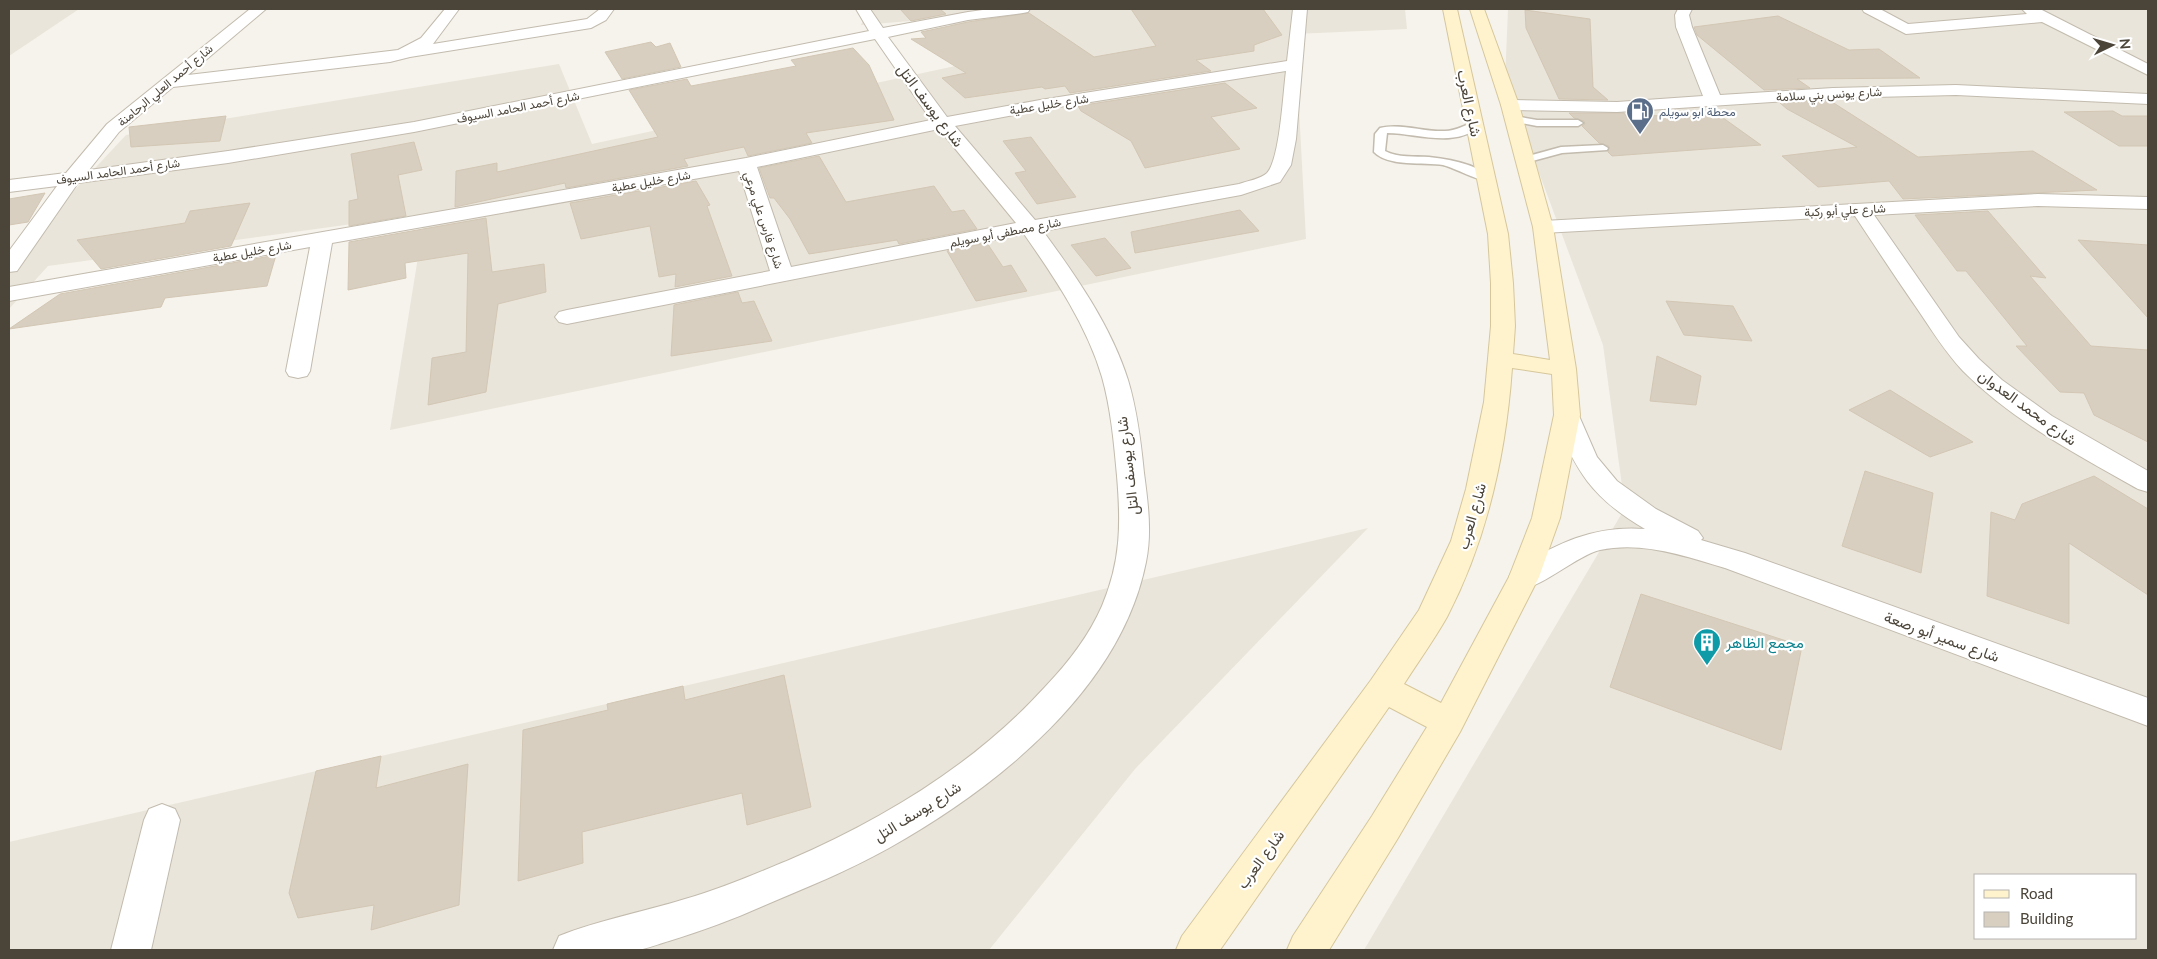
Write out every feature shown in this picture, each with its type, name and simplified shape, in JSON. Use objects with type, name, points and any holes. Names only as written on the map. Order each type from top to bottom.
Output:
[{"type":"main road","name":"شارع العرب","points":[[1307,950],[1385,827],[1448,722],[1524,577],[1546,518],[1567,415],[1564,369],[1543,226],[1512,112],[1455,10]]},
{"type":"main road","name":"شارع العرب","points":[[1196,950],[1383,689],[1432,615],[1466,541],[1480,489],[1497,402],[1501,359],[1502,283],[1498,234],[1455,10]]},
{"type":"main road","points":[[1501,359],[1564,369]]},
{"type":"main road","points":[[1383,689],[1448,722]]},
{"type":"street","name":"شارع أحمد العلي الرحامنة","points":[[9,266],[72,178],[113,128],[259,9]]},
{"type":"street","points":[[410,53],[424,46],[452,9]]},
{"type":"street","points":[[166,83],[390,57],[591,23],[601,18],[607,9]]},
{"type":"street","name":"شارع يوسف التل","points":[[573,950],[706,911],[816,867],[897,826],[964,782],[1013,741],[1061,695],[1108,629],[1122,596],[1132,560],[1135,511],[1127,439],[1116,384],[1106,353],[1073,295],[1030,227],[978,168],[943,123],[863,9]]},
{"type":"street","name":"شارع أحمد الحامد السيوف","points":[[9,186],[294,147],[405,129],[968,16],[1023,9]]},
{"type":"street","name":"شارع مصطفى أبو سويلم","points":[[566,317],[1030,227],[1241,189],[1274,178],[1282,165],[1284,157],[1300,9]]},
{"type":"street","points":[[1684,9],[1682,15],[1684,27],[1714,101]]},
{"type":"street","points":[[1868,9],[1906,29],[2045,17]]},
{"type":"street","points":[[2029,9],[2148,70]]},
{"type":"street","name":"شارع خليل عطية","points":[[9,294],[746,164],[1040,105],[1293,65]]},
{"type":"street","name":"شارع يونس بني سلامة","points":[[1512,112],[1874,91],[1956,90],[2148,99]]},
{"type":"street","name":"شارع فارس علي مرعي","points":[[746,164],[783,276]]},
{"type":"street","name":"شارع علي أبو ركبة","points":[[1543,226],[2038,200],[2148,203]]},
{"type":"street","points":[[2127,202],[2148,222]]},
{"type":"street","name":"شارع محمد العدوان","points":[[1860,209],[1963,357],[1990,383],[2058,431],[2148,483]]},
{"type":"street","points":[[298,370],[322,239]]},
{"type":"street","name":"شارع سمير أبو رصعة","points":[[1567,415],[1587,463],[1620,497],[1641,514],[1735,560],[2148,712]]},
{"type":"street","name":"شارع سمير أبو رصعة","points":[[1524,577],[1583,546],[1597,541],[1619,538],[1662,542],[1735,560]]},
{"type":"street","points":[[131,950],[162,820]]},
{"type":"lane","points":[[1512,112],[1543,123],[1578,123]]},
{"type":"lane","points":[[1476,126],[1462,132],[1441,148],[1390,157],[1382,154],[1380,150],[1380,134],[1384,130],[1441,148],[1467,168],[1486,179]]},
{"type":"lane","points":[[1525,160],[1561,150],[1603,148]]},
{"type":"shaded area","points":[[9,9],[79,9],[9,56]]},
{"type":"shaded area","points":[[868,9],[1405,9],[1407,29],[1295,34],[1306,239],[390,430],[425,214],[48,266],[9,309],[9,260],[126,135],[559,64],[592,144],[974,62],[947,18],[861,25]]},
{"type":"shaded area","points":[[1508,9],[2148,9],[2148,950],[1364,950],[1625,508],[1603,345],[1505,81]]},
{"type":"shaded area","points":[[1368,528],[1135,769],[989,950],[9,950],[9,842]]},
{"type":"building","points":[[900,9],[940,9],[946,14],[911,21]]},
{"type":"building","points":[[1131,9],[1263,9],[1282,35],[1254,45],[1254,51],[1196,60],[1211,71],[1070,93],[1065,86],[1045,89],[1042,87],[965,98],[942,78],[966,73],[911,39],[926,38],[921,32],[968,22],[1029,13],[1094,57],[1156,46]]},
{"type":"building","points":[[1525,10],[1590,19],[1593,87],[1608,100],[1559,99],[1526,28]]},
{"type":"building","points":[[1778,16],[1849,50],[1879,49],[1920,78],[1797,79],[1810,88],[1764,90],[1697,35],[1694,27]]},
{"type":"building","points":[[651,42],[656,47],[670,43],[681,67],[622,79],[605,52]]},
{"type":"building","points":[[853,48],[869,65],[894,120],[806,133],[812,143],[748,156],[744,147],[684,159],[688,166],[566,188],[565,183],[455,207],[456,171],[497,163],[497,172],[658,137],[629,90],[687,79],[691,86],[796,66],[791,60]]},
{"type":"building","points":[[1225,83],[1257,108],[1211,117],[1240,149],[1145,168],[1131,141],[1081,111],[1078,106]]},
{"type":"building","points":[[1829,100],[1918,157],[2033,151],[2097,190],[1903,199],[1889,181],[1818,187],[1782,156],[1857,147],[1787,109],[1780,103]]},
{"type":"building","points":[[2113,111],[2122,116],[2148,116],[2148,146],[2119,146],[2064,112]]},
{"type":"building","name":"محطة ابو سويلم","points":[[1569,113],[1624,113],[1626,116],[1719,115],[1761,145],[1612,156],[1608,152],[1609,146],[1599,143],[1582,126],[1585,124],[1584,121],[1574,118]]},
{"type":"building","points":[[226,116],[220,141],[131,147],[129,127]]},
{"type":"building","points":[[1031,137],[1076,197],[1037,204],[1015,173],[1026,171],[1003,141]]},
{"type":"building","points":[[414,142],[422,170],[398,175],[406,216],[349,226],[349,201],[358,199],[351,154]]},
{"type":"building","points":[[819,156],[846,202],[934,186],[952,212],[964,210],[977,229],[899,244],[897,240],[809,254],[790,219],[774,198],[770,198],[759,168]]},
{"type":"building","points":[[696,181],[710,205],[707,206],[732,276],[675,287],[676,274],[659,277],[650,226],[581,239],[570,203]]},
{"type":"building","points":[[45,193],[28,222],[9,225],[9,199]]},
{"type":"building","points":[[250,203],[231,246],[101,269],[77,240],[185,223],[190,211]]},
{"type":"building","points":[[1240,210],[1259,231],[1135,253],[1131,232]]},
{"type":"building","points":[[1988,211],[2046,278],[2030,276],[2091,346],[2148,350],[2148,442],[2094,415],[2084,393],[2060,392],[2016,346],[2027,346],[1966,271],[1957,271],[1915,215]]},
{"type":"building","points":[[486,218],[492,272],[544,264],[546,292],[498,304],[486,392],[428,405],[432,358],[466,352],[468,253],[405,263],[406,278],[348,290],[349,242]]},
{"type":"building","points":[[1105,238],[1131,268],[1096,276],[1071,245]]},
{"type":"building","points":[[2078,240],[2148,245],[2148,318]]},
{"type":"building","points":[[987,243],[1003,267],[1011,265],[1027,291],[976,301],[947,251]]},
{"type":"building","points":[[276,255],[267,286],[165,298],[161,307],[9,329],[60,294]]},
{"type":"building","points":[[738,292],[742,303],[754,301],[772,341],[671,356],[674,305]]},
{"type":"building","points":[[1666,301],[1733,306],[1752,341],[1684,335]]},
{"type":"building","points":[[1657,356],[1701,376],[1696,405],[1650,401]]},
{"type":"building","points":[[1890,390],[1973,442],[1930,457],[1849,410]]},
{"type":"building","points":[[1865,471],[1933,493],[1921,573],[1842,546]]},
{"type":"building","points":[[2094,476],[2148,509],[2148,595],[2069,543],[2069,624],[1987,596],[1991,512],[2015,520],[2022,504]]},
{"type":"building","name":"مجمع الظاهر","points":[[1641,594],[1802,646],[1781,750],[1610,687]]},
{"type":"building","points":[[784,675],[811,807],[747,825],[742,793],[582,832],[583,863],[518,881],[523,730],[608,710],[607,704],[683,686],[685,700]]},
{"type":"building","points":[[381,756],[376,788],[468,764],[459,905],[371,930],[374,905],[298,918],[289,893],[316,771]]},
{"type":"place","name":"محطة ابو سويلم","points":[[1640,135]]},
{"type":"place","name":"مجمع الظاهر","points":[[1707,666]]}]
